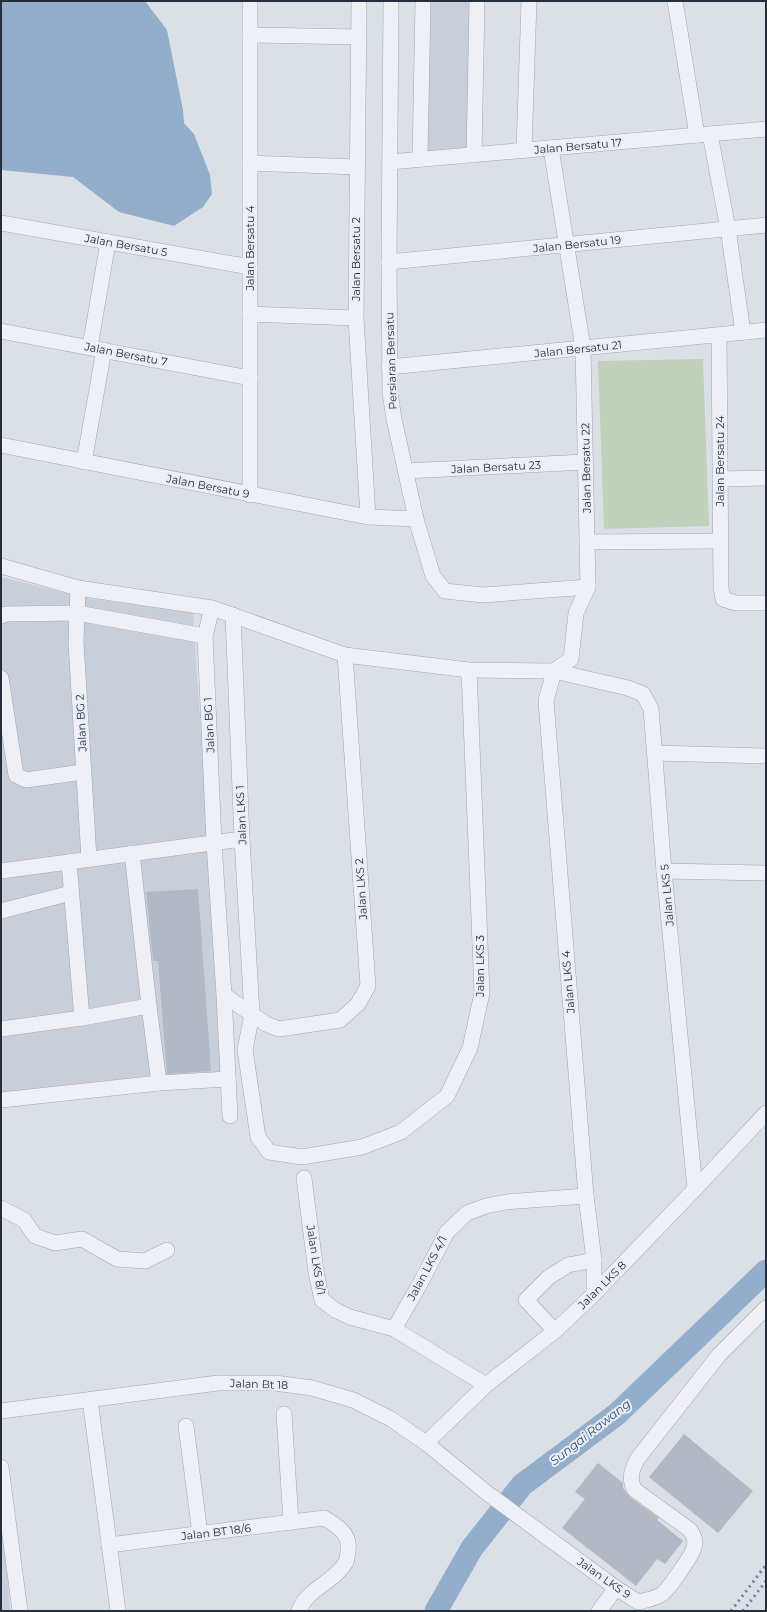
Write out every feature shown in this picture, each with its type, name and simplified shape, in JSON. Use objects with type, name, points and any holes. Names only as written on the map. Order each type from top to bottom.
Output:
[{"type":"street","name":"Jalan Bersatu 4","points":[[250,1],[250,494]]},
{"type":"street","name":"Jalan Bersatu 2","points":[[358,1],[356,318],[368,517]]},
{"type":"street","name":"Persiaran Bersatu","points":[[391,1],[389,262],[390,393],[394,419],[416,519],[433,576],[445,591],[484,595],[588,587]]},
{"type":"street","points":[[420,159],[423,1]]},
{"type":"street","points":[[474,154],[477,1]]},
{"type":"street","points":[[524,150],[529,1]]},
{"type":"street","points":[[675,1],[704,135],[728,229],[743,332]]},
{"type":"street","points":[[250,35],[358,37]]},
{"type":"street","name":"Jalan Bersatu 17","points":[[390,162],[766,129]]},
{"type":"street","name":"Jalan Bersatu 22","points":[[551,148],[583,348],[588,587]]},
{"type":"street","points":[[250,163],[357,166]]},
{"type":"street","name":"Jalan Bersatu 5","points":[[1,223],[250,267]]},
{"type":"street","name":"Jalan Bersatu 19","points":[[389,262],[766,225]]},
{"type":"street","points":[[84,462],[108,242]]},
{"type":"street","points":[[250,314],[356,318]]},
{"type":"street","name":"Jalan Bersatu 7","points":[[1,330],[250,378]]},
{"type":"street","name":"Jalan Bersatu 21","points":[[389,367],[766,330]]},
{"type":"street","name":"Jalan Bersatu 24","points":[[719,335],[720,541],[722,599],[736,603],[766,603]]},
{"type":"street","name":"Jalan Bersatu 9","points":[[1,445],[368,517],[416,519]]},
{"type":"street","name":"Jalan Bersatu 23","points":[[406,471],[586,462]]},
{"type":"street","points":[[720,479],[766,478]]},
{"type":"street","points":[[587,542],[720,541]]},
{"type":"street","points":[[1,566],[78,588],[212,608],[345,656],[469,670],[554,671],[571,659],[576,613],[588,587]]},
{"type":"street","name":"Jalan BG 2","points":[[78,588],[76,642],[89,859]]},
{"type":"street","name":"Jalan BG 1","points":[[212,608],[205,636],[214,843],[230,1116]]},
{"type":"street","points":[[1,616],[6,614],[76,613],[205,636]]},
{"type":"street","name":"Jalan LKS 1","points":[[233,615],[242,839],[252,1014]]},
{"type":"street","name":"Jalan LKS 2","points":[[224,995],[266,1024],[279,1029],[340,1020],[358,1004],[368,986],[345,656]]},
{"type":"street","name":"Jalan LKS 3","points":[[252,1014],[244,1050],[258,1137],[269,1152],[302,1158],[362,1148],[401,1132],[447,1096],[470,1048],[482,993],[469,670]]},
{"type":"street","name":"Jalan LKS 5","points":[[554,671],[628,688],[644,694],[651,709],[664,871],[695,1189]]},
{"type":"street","name":"Jalan LKS 4","points":[[554,671],[546,701],[586,1196],[594,1260],[594,1294]]},
{"type":"street","points":[[1,678],[16,775],[26,780],[83,772]]},
{"type":"street","points":[[655,753],[766,756]]},
{"type":"street","points":[[1,871],[242,839]]},
{"type":"street","points":[[132,853],[159,1084]]},
{"type":"street","points":[[69,862],[82,1018]]},
{"type":"street","points":[[664,871],[766,874]]},
{"type":"street","points":[[1,911],[71,893]]},
{"type":"street","points":[[1,1029],[82,1018],[150,1006]]},
{"type":"street","points":[[1,1100],[159,1084],[228,1079]]},
{"type":"street","name":"Jalan LKS 8","points":[[426,1443],[486,1385],[555,1331],[594,1294],[766,1113]]},
{"type":"street","name":"Jalan LKS 8/1","points":[[304,1178],[316,1272],[322,1300],[335,1310],[350,1317],[394,1329],[486,1385]]},
{"type":"street","name":"Jalan LKS 4/1","points":[[394,1329],[447,1232],[467,1213],[486,1206],[506,1202],[586,1196]]},
{"type":"street","points":[[1,1208],[24,1220],[35,1236],[55,1243],[82,1239],[117,1259],[145,1261],[167,1250]]},
{"type":"street","points":[[555,1331],[526,1300],[549,1277],[568,1265],[594,1260]]},
{"type":"street","name":"Jalan LKS 9","points":[[487,1493],[616,1588],[638,1602],[651,1599],[662,1594],[675,1578],[694,1549],[695,1538],[690,1530],[635,1490],[631,1483],[632,1468],[638,1458],[719,1355],[766,1308]]},
{"type":"street","name":"Jalan Bt 18","points":[[1,1411],[218,1383],[275,1382],[312,1388],[352,1400],[391,1419],[426,1443],[487,1493]]},
{"type":"street","points":[[90,1400],[118,1611]]},
{"type":"street","points":[[284,1414],[291,1522]]},
{"type":"street","points":[[186,1426],[200,1534]]},
{"type":"street","points":[[1,1467],[8,1572],[20,1611]]},
{"type":"street","name":"Jalan BT 18/6","points":[[109,1545],[324,1518],[341,1528],[349,1545],[346,1562],[338,1572],[302,1603],[299,1611]]},
{"type":"street","points":[[599,1611],[616,1588]]},
{"type":"shaded area","points":[[428,1],[473,1],[470,150],[425,154]]},
{"type":"shaded area","points":[[1,577],[86,598],[193,613],[208,837],[1,864]]},
{"type":"shaded area","points":[[211,849],[225,1076],[1,1097],[1,877]]},
{"type":"shaded area","points":[[1,1522],[8,1583],[10,1611],[1,1611]]},
{"type":"green space","points":[[703,359],[709,526],[604,529],[598,361]]},
{"type":"water","points":[[1,1],[145,1],[167,30],[183,110],[184,123],[194,134],[210,175],[212,194],[203,207],[174,226],[119,212],[73,177],[1,170]]},
{"type":"building","points":[[198,889],[211,1071],[167,1074],[158,961],[153,961],[146,892]]},
{"type":"building","points":[[684,1434],[753,1491],[718,1533],[649,1477]]},
{"type":"building","points":[[598,1463],[623,1483],[623,1488],[630,1497],[659,1518],[657,1520],[683,1541],[665,1564],[657,1559],[636,1586],[562,1528],[585,1499],[575,1492]]},
{"type":"waterway","name":"Sungai Rawang","points":[[436,1611],[472,1548],[522,1485],[617,1414],[766,1271]]},
{"type":"railway","points":[[731,1611],[766,1565]]},
{"type":"railway","points":[[743,1611],[766,1581]]}]
